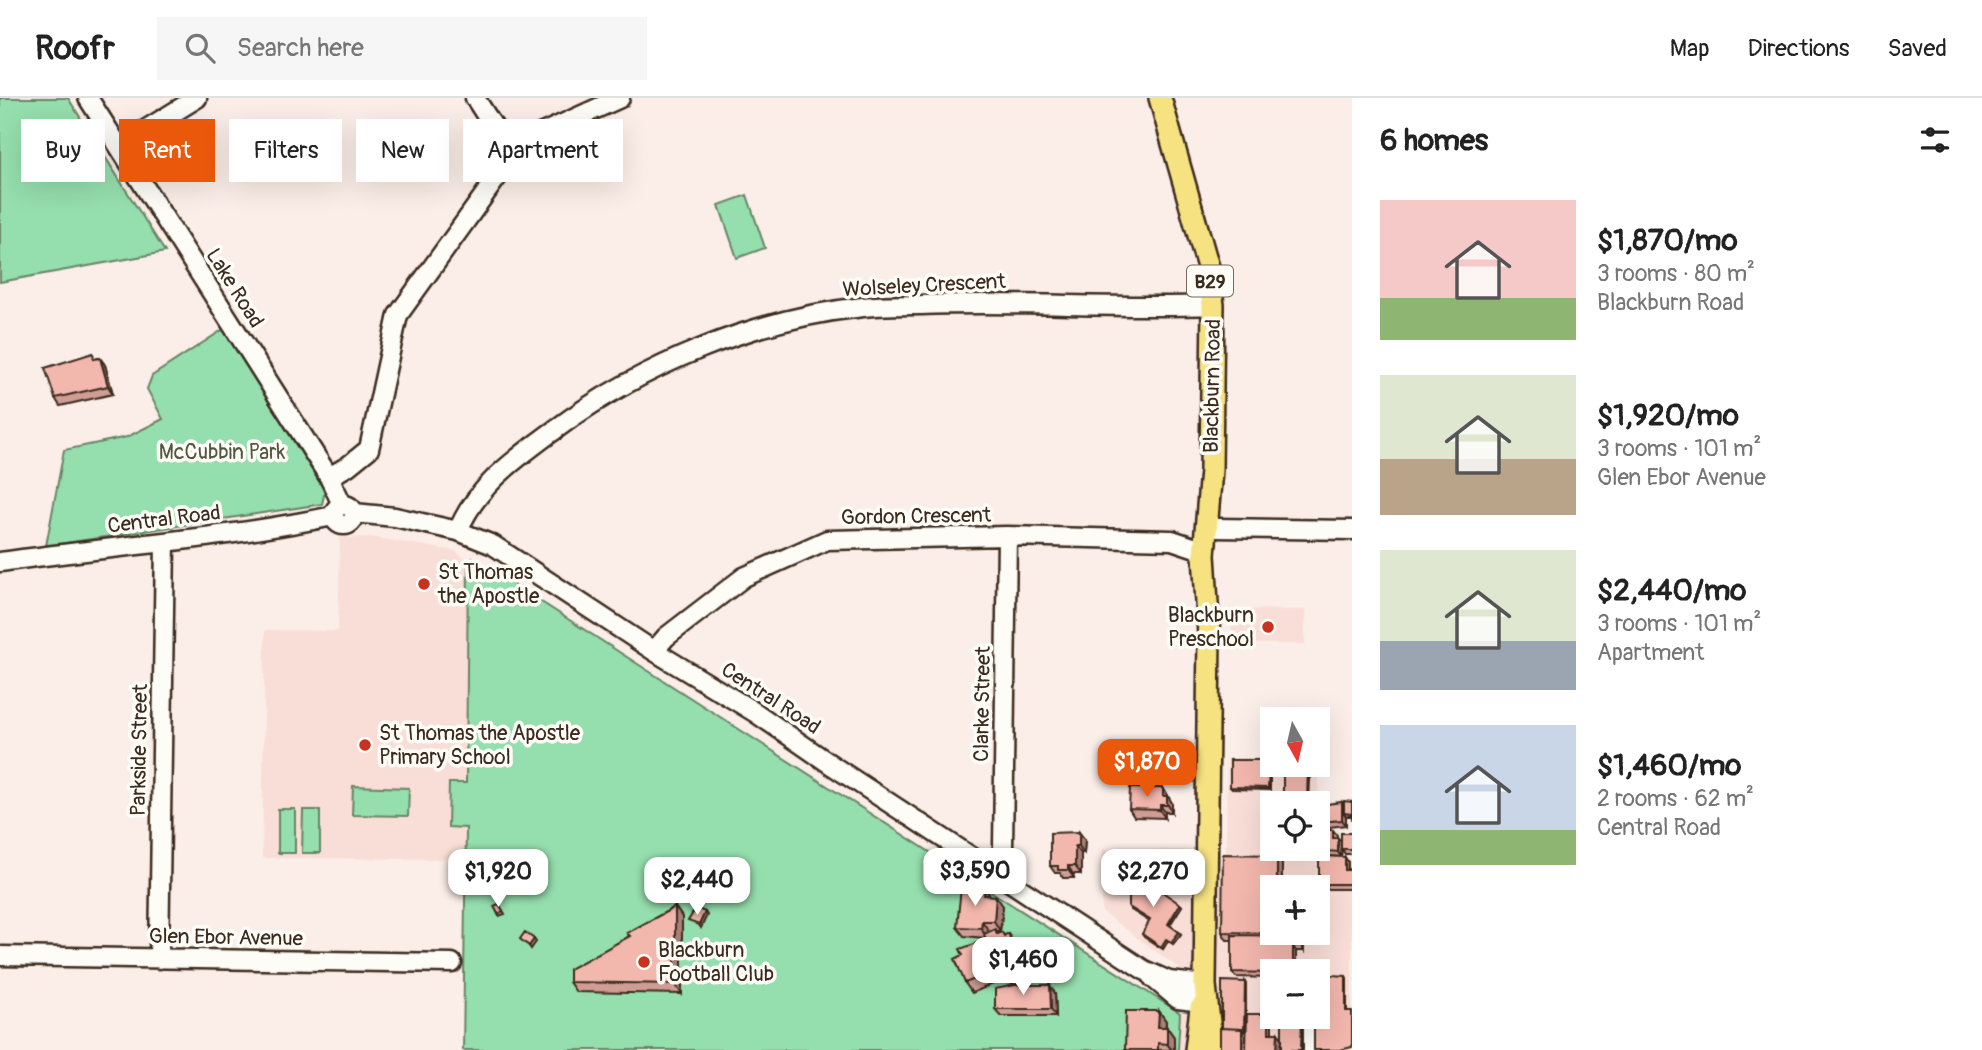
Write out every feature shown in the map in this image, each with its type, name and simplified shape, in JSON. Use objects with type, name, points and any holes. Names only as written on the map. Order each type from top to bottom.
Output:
[{"type":"main road","name":"Blackburn Road","points":[[1160,98],[1208,267],[1213,305],[1211,470],[1207,534],[1209,635],[1204,995],[1196,1050]]},
{"type":"main road","name":"Blackburn Road","points":[[1207,534],[1216,586],[1209,635]]},
{"type":"main road","name":"Blackburn Road","points":[[1204,995],[1212,1050]]},
{"type":"street","name":"Lake Road","points":[[88,98],[119,146]]},
{"type":"street","points":[[163,119],[197,98]]},
{"type":"street","points":[[475,98],[488,119]]},
{"type":"street","points":[[574,119],[621,98]]},
{"type":"street","name":"Lake Road","points":[[142,182],[328,477],[343,511]]},
{"type":"street","points":[[328,477],[348,466],[369,449],[398,315],[495,182]]},
{"type":"street","name":"Wolseley Crescent","points":[[458,531],[474,499],[516,459],[583,408],[670,360],[763,326],[862,307],[983,303],[1213,305]]},
{"type":"street","name":"Central Road","points":[[0,562],[301,523],[343,511],[395,517],[458,531],[493,545],[654,651],[756,713],[1144,970],[1204,995]]},
{"type":"street","points":[[1207,534],[1352,530]]},
{"type":"street","name":"Gordon Crescent","points":[[654,651],[666,637],[744,578],[827,540],[1007,536],[1172,540],[1189,544],[1207,534]]},
{"type":"street","name":"Clarke Street","points":[[993,870],[1003,849],[1007,536]]},
{"type":"street","name":"Parkside Street","points":[[159,959],[165,542]]},
{"type":"street","name":"Glen Ebor Avenue","points":[[0,957],[452,963]]},
{"type":"street","points":[[1310,1050],[1311,1029]]},
{"type":"shaded area","name":"St Thomas the Apostle Primary School","points":[[371,537],[455,551],[468,561],[466,859],[262,858],[265,630],[338,631],[340,538]]},
{"type":"shaded area","name":"Blackburn Preschool","points":[[1231,609],[1305,610],[1305,644],[1232,644]]},
{"type":"shaded area","points":[[1227,758],[1260,758],[1260,777],[1319,777],[1318,791],[1260,791],[1260,861],[1318,861],[1317,875],[1260,875],[1260,945],[1330,945],[1330,889],[1352,889],[1352,1050],[1178,1050],[1183,971],[1102,912],[1103,849],[1190,851],[1226,855]]},
{"type":"green space","points":[[0,98],[68,98],[81,119],[21,119],[21,182],[105,182],[105,157],[165,252],[0,282]]},
{"type":"green space","points":[[747,195],[765,248],[737,258],[719,205]]},
{"type":"green space","name":"McCubbin Park","points":[[224,329],[325,491],[322,504],[46,546],[64,450],[127,437],[163,419],[147,389],[152,376]]},
{"type":"green space","points":[[473,558],[1180,1013],[1178,1050],[463,1050],[466,828],[448,827],[449,783],[466,783],[468,561]]},
{"type":"green space","points":[[353,786],[409,788],[408,816],[352,815]]},
{"type":"green space","points":[[278,809],[295,809],[295,853],[278,853]]},
{"type":"green space","points":[[303,810],[320,810],[320,853],[302,853]]},
{"type":"building","points":[[93,353],[94,359],[100,358],[108,386],[55,398],[45,368]]},
{"type":"building","points":[[1230,760],[1260,760],[1260,777],[1269,777],[1268,788],[1230,787]]},
{"type":"building","points":[[1283,777],[1308,777],[1307,791],[1283,791]]},
{"type":"building","points":[[1130,788],[1163,788],[1167,805],[1160,805],[1160,810],[1129,809]]},
{"type":"building","points":[[1344,801],[1352,802],[1352,814],[1344,813]]},
{"type":"building","points":[[1342,802],[1342,820],[1330,821],[1330,804]]},
{"type":"building","points":[[1330,830],[1333,830],[1333,838],[1338,838],[1338,852],[1330,851]]},
{"type":"building","points":[[1079,832],[1079,846],[1075,846],[1075,866],[1068,866],[1068,870],[1058,870],[1058,866],[1050,866],[1050,833]]},
{"type":"building","points":[[1341,833],[1352,833],[1352,849],[1341,849]]},
{"type":"building","points":[[1133,854],[1173,855],[1173,875],[1162,876],[1162,888],[1133,867]]},
{"type":"building","points":[[1223,854],[1260,855],[1260,861],[1277,861],[1277,875],[1260,875],[1260,933],[1222,932]]},
{"type":"building","points":[[1330,856],[1345,857],[1345,870],[1352,870],[1352,884],[1330,884],[1330,875],[1319,875],[1319,861],[1330,861]]},
{"type":"building","points":[[1129,869],[1180,904],[1168,924],[1179,932],[1171,942],[1166,939],[1161,947],[1142,934],[1150,920],[1129,907]]},
{"type":"building","points":[[961,887],[985,888],[984,895],[996,896],[994,921],[982,921],[981,928],[957,927]]},
{"type":"building","points":[[499,904],[503,911],[498,914],[494,906]]},
{"type":"building","name":"Blackburn Football Club","points":[[675,907],[675,984],[569,982],[569,969],[630,936],[627,933]]},
{"type":"building","points":[[696,908],[705,912],[699,925],[688,921]]},
{"type":"building","points":[[995,929],[997,934],[1002,932],[1004,936],[1008,933],[1013,944],[1026,938],[1033,954],[1019,960],[1012,976],[995,971],[965,983],[955,959],[963,955],[960,949],[986,940],[984,934]]},
{"type":"building","points":[[525,932],[534,939],[529,946],[520,939]]},
{"type":"building","points":[[1232,935],[1260,935],[1260,945],[1301,945],[1293,946],[1293,959],[1260,959],[1260,973],[1232,972]]},
{"type":"building","points":[[1330,975],[1346,976],[1346,1011],[1352,1011],[1352,1047],[1314,1050],[1314,1029],[1330,1029]]},
{"type":"building","points":[[1222,981],[1245,982],[1244,1031],[1222,1028]]},
{"type":"building","points":[[1015,985],[1050,985],[1051,1009],[995,1009],[995,989]]},
{"type":"building","points":[[1126,1011],[1159,1011],[1158,1027],[1167,1027],[1167,1044],[1158,1043],[1158,1050],[1125,1050]]},
{"type":"building","points":[[1247,1014],[1260,1014],[1260,1029],[1278,1033],[1277,1050],[1246,1050]]},
{"type":"building","points":[[1220,1028],[1242,1029],[1242,1050],[1220,1050]]},
{"type":"building","points":[[1282,1029],[1302,1029],[1301,1050],[1282,1050]]},
{"type":"place","name":"St Thomas the Apostle","points":[[424,584]]},
{"type":"place","name":"Blackburn Preschool","points":[[1268,627]]},
{"type":"place","name":"St Thomas the Apostle Primary School","points":[[365,745]]},
{"type":"place","name":"Blackburn Football Club","points":[[644,962]]}]
